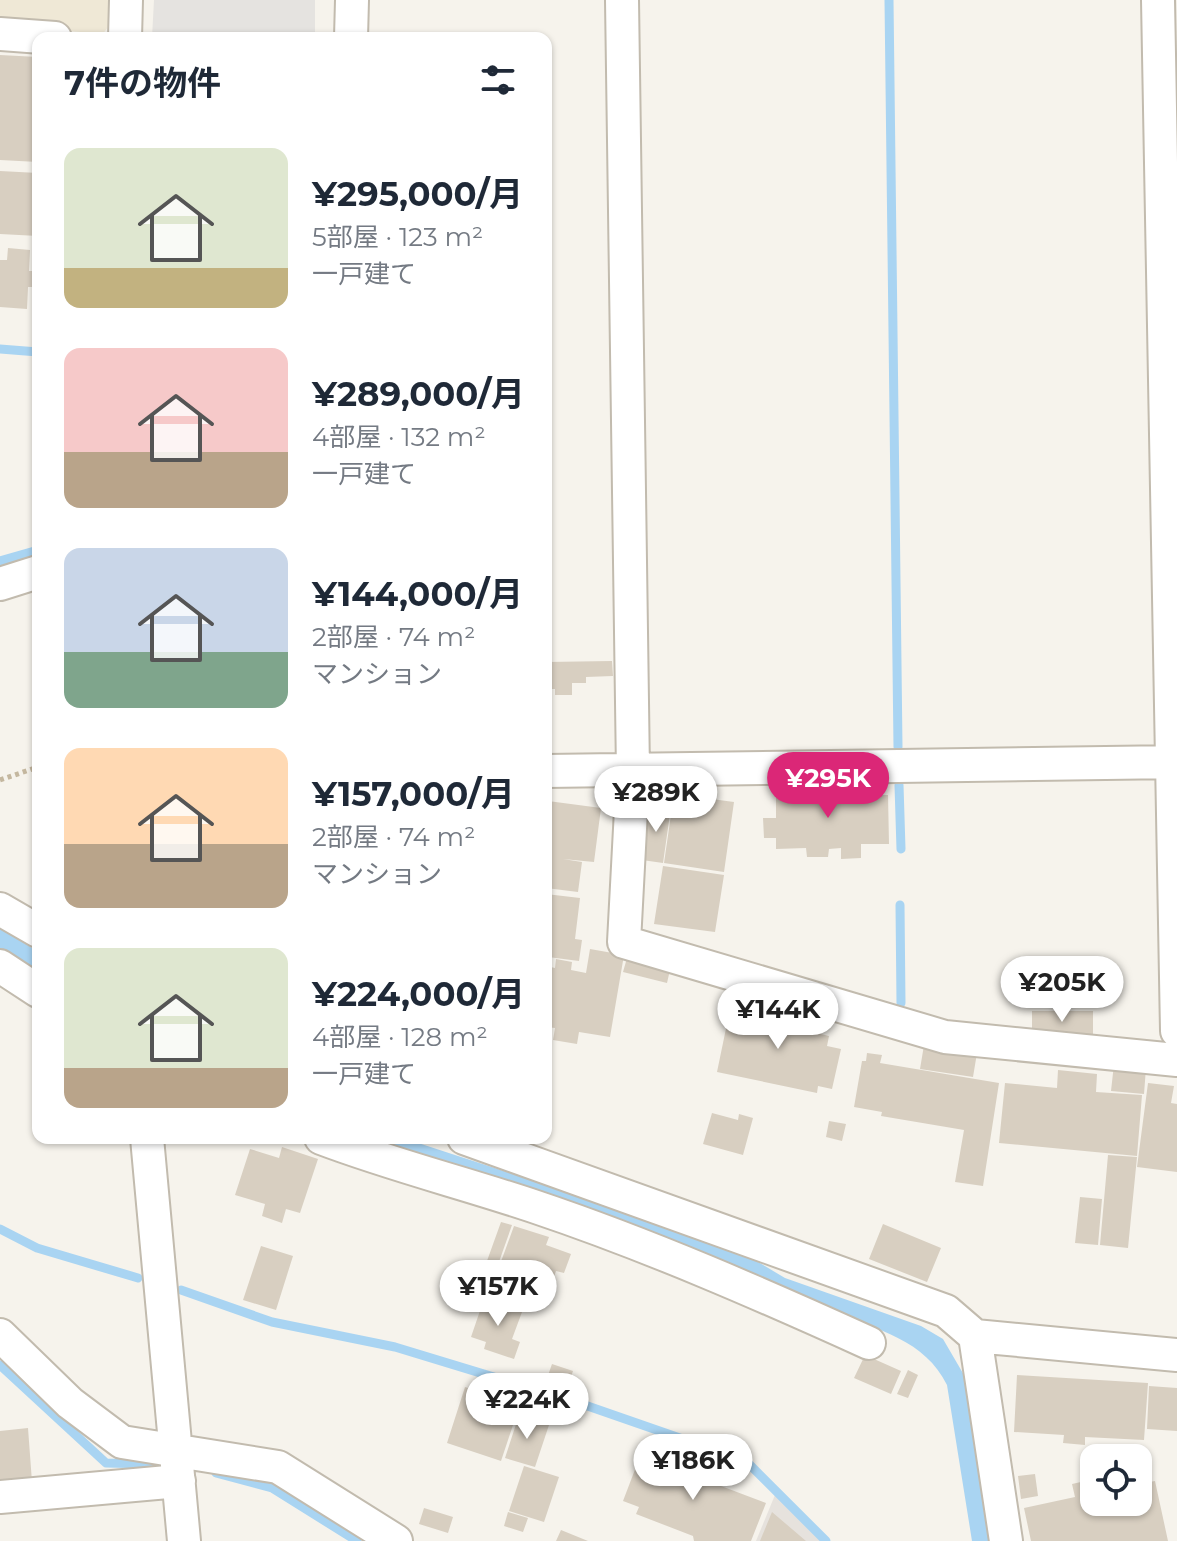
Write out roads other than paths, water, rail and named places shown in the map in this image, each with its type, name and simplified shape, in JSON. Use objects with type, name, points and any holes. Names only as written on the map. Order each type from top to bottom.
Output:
[{"type":"street","points":[[125,32],[126,0]]},
{"type":"street","points":[[351,32],[352,0]]},
{"type":"street","points":[[622,0],[633,772],[624,942],[945,1037],[1177,1060]]},
{"type":"street","points":[[1158,0],[1176,762],[1177,1031]]},
{"type":"street","points":[[0,34],[32,36]]},
{"type":"street","points":[[0,584],[32,574]]},
{"type":"street","points":[[552,771],[1176,762]]},
{"type":"street","points":[[0,909],[32,928]]},
{"type":"street","points":[[0,966],[32,987]]},
{"type":"street","points":[[148,1144],[184,1541]]},
{"type":"street","points":[[337,1144],[379,1160],[537,1207],[789,1307],[869,1343]]},
{"type":"street","points":[[481,1144],[946,1311],[975,1336],[1177,1355]]},
{"type":"street","points":[[0,1335],[70,1403],[122,1442],[177,1465]]},
{"type":"street","points":[[975,1336],[1006,1541]]},
{"type":"street","points":[[0,1497],[177,1465],[278,1467],[396,1541]]},
{"type":"water","points":[[0,927],[32,948],[32,972],[0,950]]},
{"type":"water","points":[[372,1144],[421,1144],[547,1185],[753,1259],[785,1278],[921,1326],[943,1339],[964,1375],[968,1391],[989,1541],[972,1541],[947,1385],[938,1370],[926,1357],[899,1338],[785,1287]]},
{"type":"waterway","points":[[889,0],[898,747]]},
{"type":"waterway","points":[[0,349],[32,352]]},
{"type":"waterway","points":[[0,561],[32,552]]},
{"type":"waterway","points":[[899,785],[901,849]]},
{"type":"waterway","points":[[900,905],[901,1003]]},
{"type":"waterway","points":[[0,1229],[37,1248],[138,1278]]},
{"type":"waterway","points":[[181,1290],[272,1322],[395,1347],[579,1403],[746,1461],[826,1541]]},
{"type":"waterway","points":[[0,1365],[106,1463],[150,1464]]},
{"type":"waterway","points":[[216,1473],[272,1488],[357,1541]]}]
